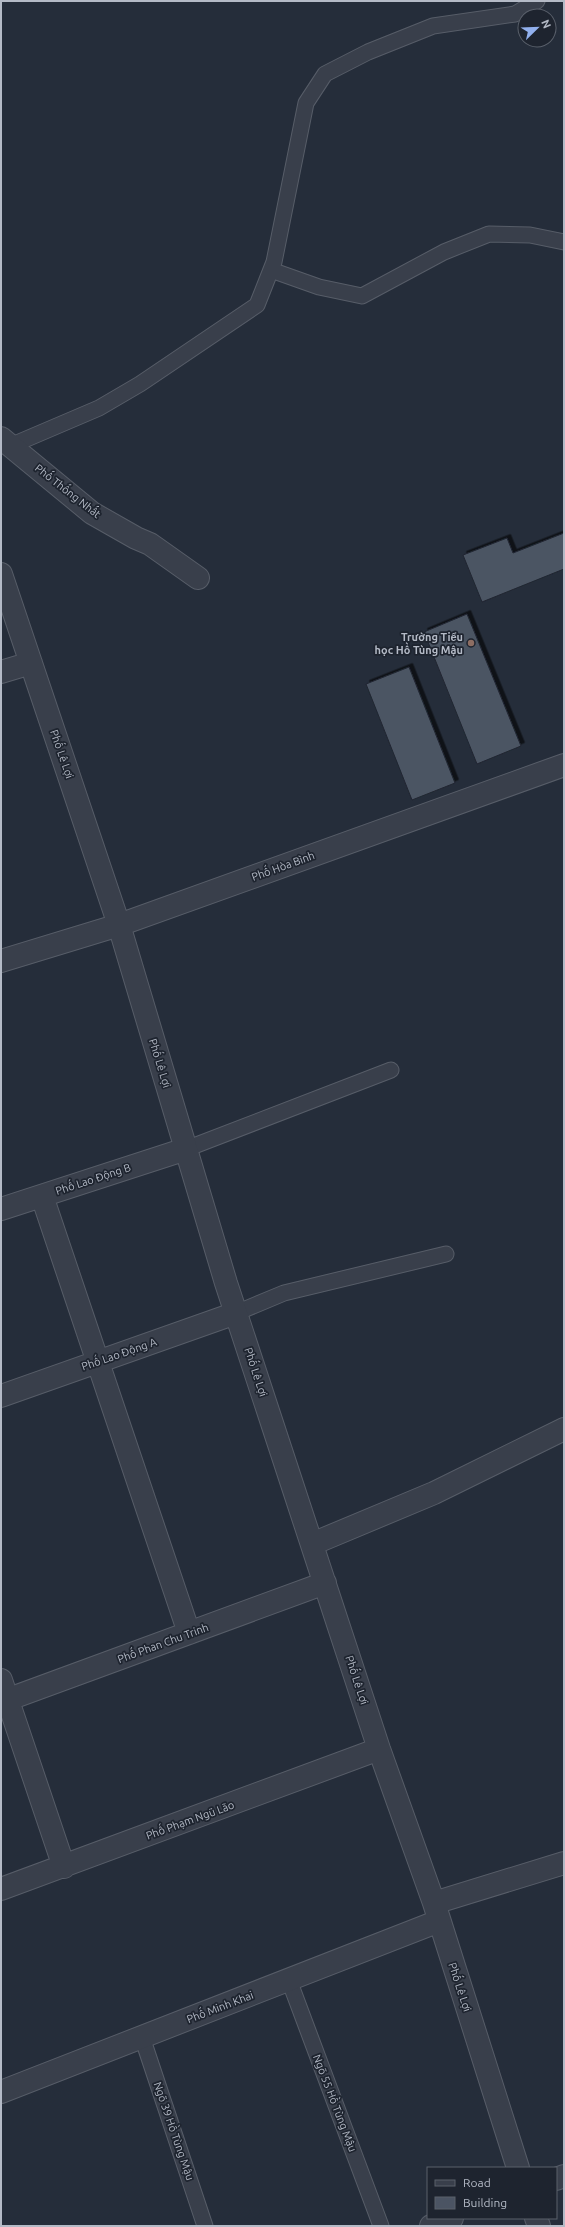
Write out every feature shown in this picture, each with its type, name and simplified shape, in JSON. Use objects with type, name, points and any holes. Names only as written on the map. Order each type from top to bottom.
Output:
[{"type":"street","name":"Phố Thống Nhất","points":[[5,442],[92,513],[136,538],[150,544],[198,578]]},
{"type":"street","name":"Phố Lê Lợi","points":[[1,574],[119,925],[236,1313],[379,1749],[436,1912],[518,2167]]},
{"type":"street","points":[[1,672],[31,663]]},
{"type":"street","name":"Phố Hòa Bình","points":[[1,961],[119,925],[564,765]]},
{"type":"street","name":"Phố Lao Động B","points":[[1,1209],[186,1149]]},
{"type":"street","points":[[42,1196],[96,1362],[189,1633]]},
{"type":"street","name":"Phố Lao Động A","points":[[1,1396],[236,1313]]},
{"type":"street","points":[[312,1544],[434,1493],[564,1429]]},
{"type":"street","name":"Phố Phan Chu Trinh","points":[[3,1694],[189,1633],[325,1583]]},
{"type":"street","points":[[3,1694],[64,1867]]},
{"type":"street","name":"Phố Phạm Ngũ Lão","points":[[1,1889],[64,1867],[379,1749]]},
{"type":"street","name":"Phố Minh Khai","points":[[1,2092],[289,1980],[436,1912],[564,1863]]},
{"type":"street","points":[[431,2226],[449,2219]]},
{"type":"lane","points":[[5,442],[98,408],[140,384],[239,319],[257,305],[274,262],[306,103],[325,74],[368,52],[433,26],[515,14],[538,1]]},
{"type":"lane","points":[[271,270],[319,287],[362,296],[444,252],[489,234],[530,235],[564,242]]},
{"type":"lane","points":[[186,1149],[391,1070]]},
{"type":"lane","points":[[236,1313],[284,1293],[446,1254]]},
{"type":"lane","name":"Ngõ 55 Hồ Tùng Mậu","points":[[289,1980],[381,2226]]},
{"type":"lane","name":"Ngõ 39 Hồ Tùng Mậu","points":[[142,2037],[206,2226]]},
{"type":"building","points":[[564,533],[564,569],[482,602],[463,555],[507,538],[513,553]]},
{"type":"building","points":[[467,614],[521,746],[477,764],[424,632]]},
{"type":"building","points":[[409,667],[455,783],[412,800],[366,684]]},
{"type":"place","name":"Trường Tiểu học Hồ Tùng Mậu","points":[[471,643]]}]
